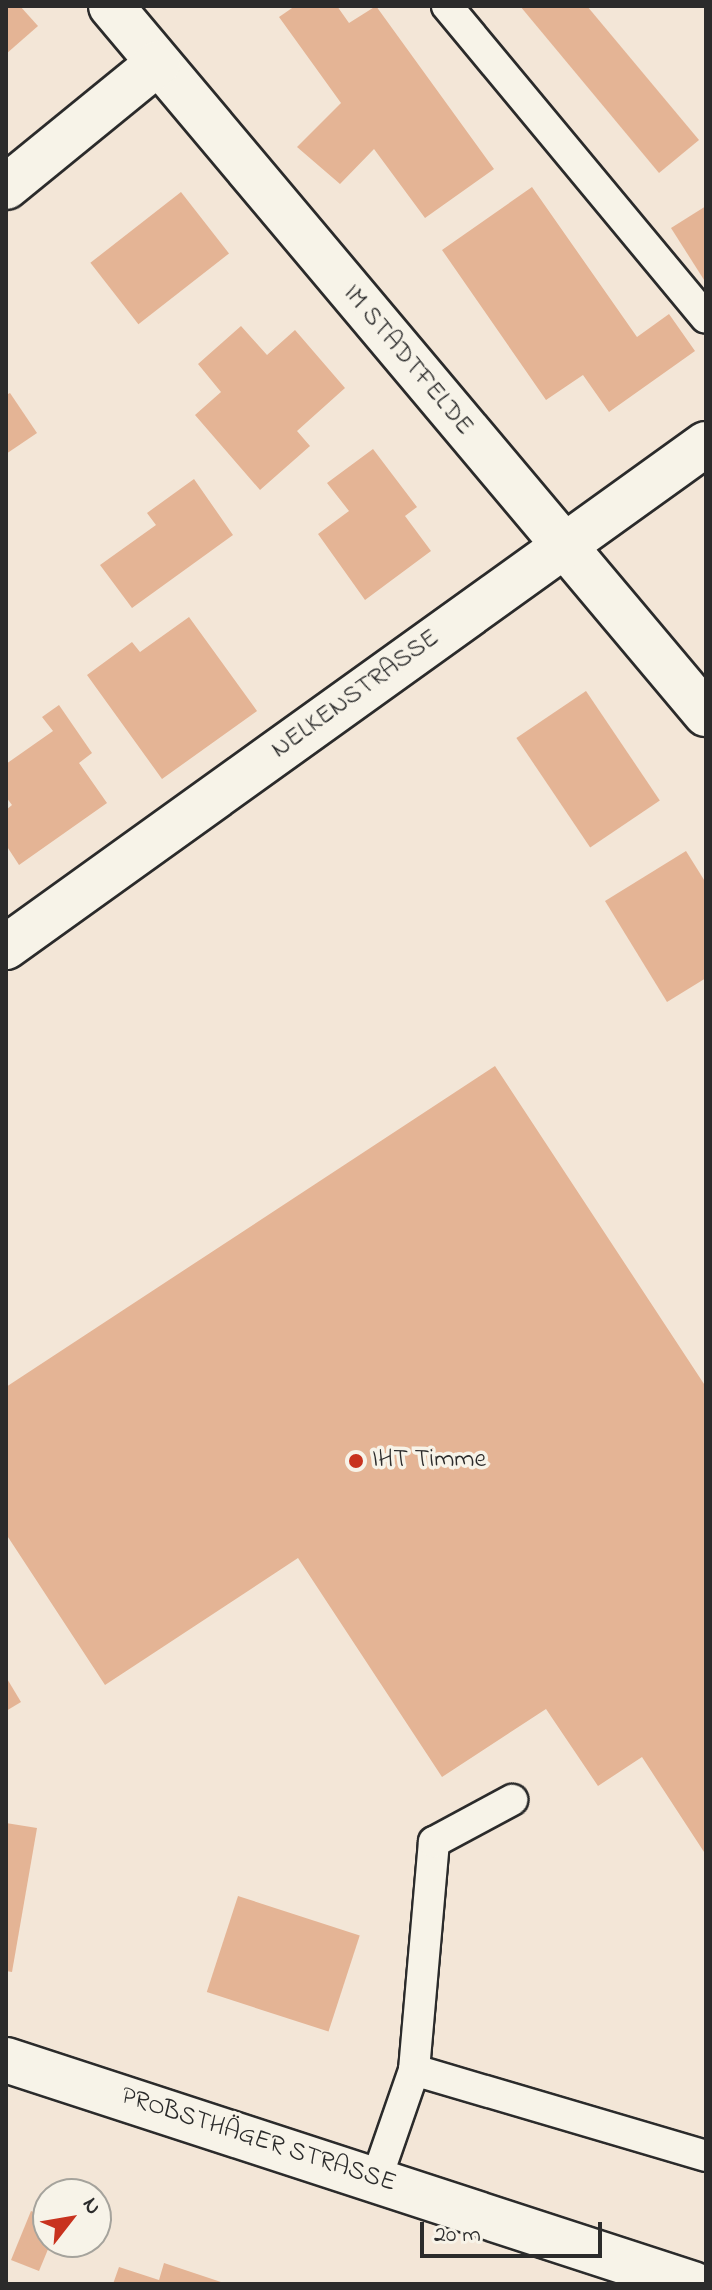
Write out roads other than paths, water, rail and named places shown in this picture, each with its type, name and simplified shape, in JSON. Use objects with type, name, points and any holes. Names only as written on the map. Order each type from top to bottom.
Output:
[{"type":"street","name":"IM STADTFELDE","points":[[111,6],[706,714]]},
{"type":"street","points":[[6,187],[158,63]]},
{"type":"street","name":"NELKENSTRASSE","points":[[6,947],[706,444]]},
{"type":"street","name":"PROBSTHÄGER STRASSE","points":[[6,2060],[693,2284]]},
{"type":"lane","points":[[447,6],[706,318]]},
{"type":"lane","points":[[376,2180],[414,2070],[434,1842],[512,1800]]},
{"type":"lane","points":[[414,2070],[706,2156]]},
{"type":"place","name":"IHT Timme","points":[[356,1461]]}]
